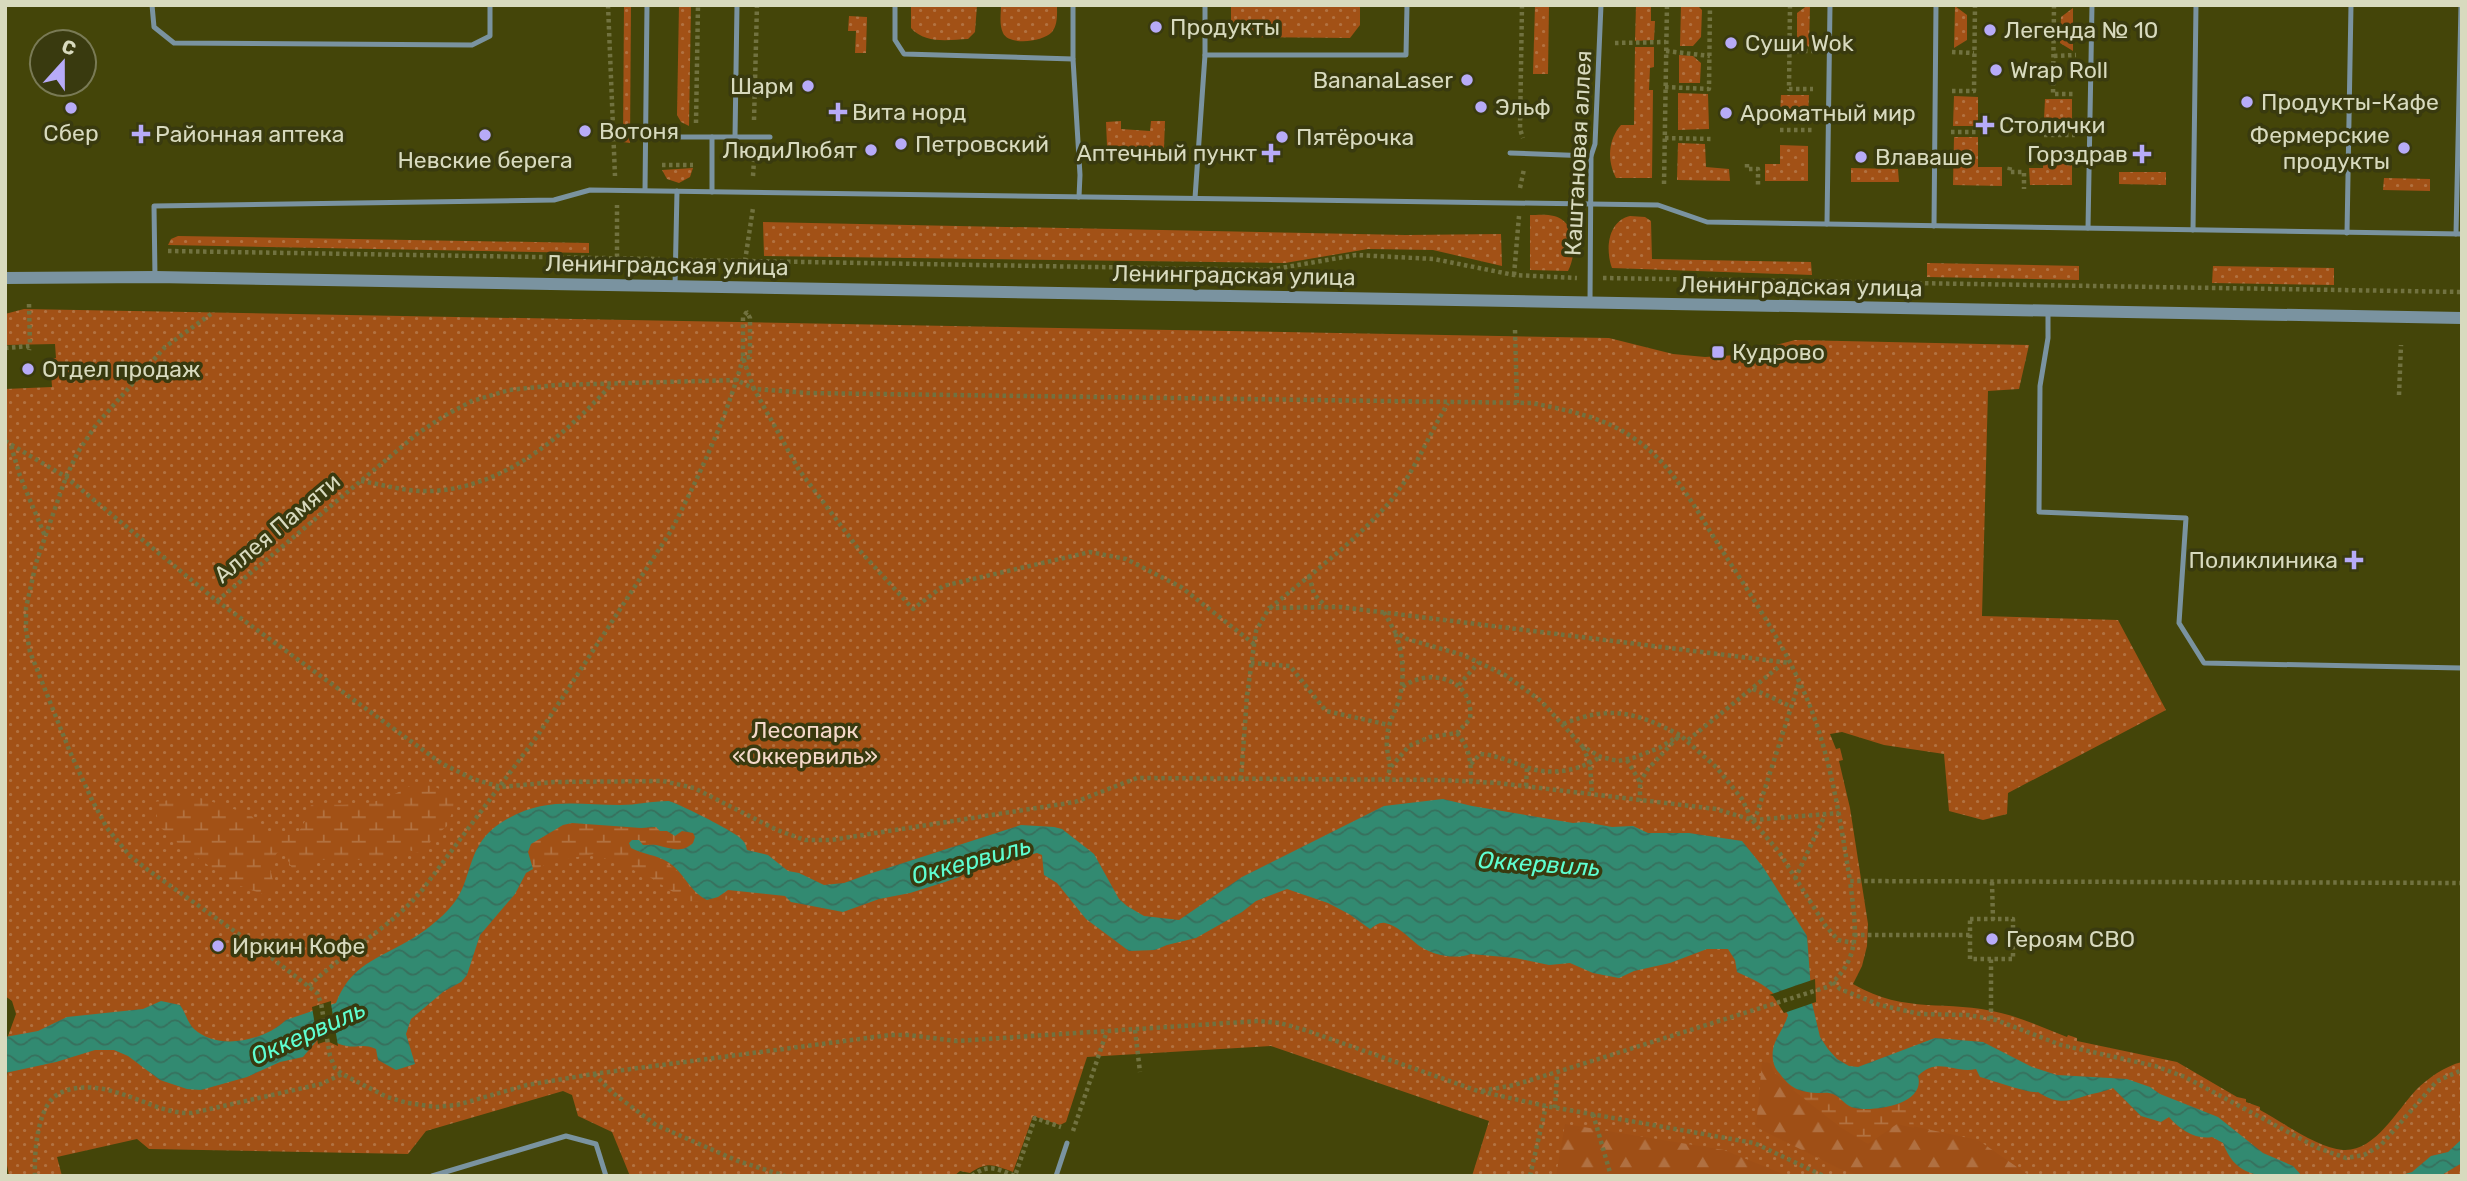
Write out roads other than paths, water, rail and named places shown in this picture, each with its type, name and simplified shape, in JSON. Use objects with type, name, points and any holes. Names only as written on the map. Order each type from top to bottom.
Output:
[{"type":"street","name":"Ленинградская улица","points":[[5,278],[155,276],[2462,318]]},
{"type":"lane","points":[[152,5],[154,27],[174,43],[472,45],[490,36],[490,5]]},
{"type":"lane","points":[[645,190],[647,5]]},
{"type":"lane","points":[[735,137],[737,5]]},
{"type":"lane","points":[[895,5],[895,40],[904,54],[1073,59]]},
{"type":"lane","points":[[1073,5],[1079,197]]},
{"type":"lane","points":[[1195,198],[1205,55],[1205,5]]},
{"type":"lane","points":[[1205,55],[1406,55],[1407,5]]},
{"type":"lane","name":"Каштановая аллея","points":[[1590,303],[1591,156],[1595,144],[1601,5]]},
{"type":"lane","points":[[1827,224],[1830,5]]},
{"type":"lane","points":[[1934,226],[1936,5]]},
{"type":"lane","points":[[2088,228],[2092,5]]},
{"type":"lane","points":[[2193,230],[2196,5]]},
{"type":"lane","points":[[2347,233],[2351,5]]},
{"type":"lane","points":[[155,276],[154,206],[554,200],[590,190],[1658,205],[1707,222],[2459,234],[2461,5]]},
{"type":"lane","points":[[647,137],[770,137]]},
{"type":"lane","points":[[712,137],[712,192]]},
{"type":"lane","points":[[1510,153],[1591,156]]},
{"type":"lane","points":[[675,286],[677,191]]},
{"type":"lane","points":[[2048,311],[2048,338],[2040,386],[2039,513],[2186,518],[2179,623],[2204,663],[2462,668]]},
{"type":"lane","points":[[432,1176],[566,1136],[596,1144],[606,1176]]},
{"type":"lane","points":[[1056,1176],[1067,1143]]},
{"type":"water","name":"Оккервиль","points":[[1443,799],[1573,823],[1633,826],[1648,833],[1689,833],[1742,841],[1763,867],[1807,936],[1812,1003],[1820,1037],[1837,1059],[1849,1066],[1858,1067],[1935,1038],[1983,1042],[2032,1067],[2057,1075],[2127,1079],[2150,1087],[2160,1094],[2218,1117],[2263,1153],[2293,1166],[2302,1176],[2264,1176],[2244,1170],[2229,1155],[2223,1143],[2212,1137],[2189,1133],[2169,1117],[2161,1122],[2141,1116],[2113,1088],[2061,1101],[1980,1077],[1976,1069],[1939,1066],[1925,1070],[1918,1076],[1918,1086],[1907,1099],[1886,1107],[1855,1108],[1833,1094],[1800,1090],[1784,1079],[1773,1060],[1775,1042],[1788,1015],[1767,988],[1737,972],[1735,960],[1728,949],[1707,949],[1619,978],[1593,973],[1570,963],[1549,965],[1515,958],[1471,954],[1443,956],[1424,949],[1389,924],[1381,923],[1370,929],[1328,903],[1287,889],[1256,901],[1196,938],[1155,950],[1129,951],[1086,919],[1057,883],[1044,875],[1042,855],[1037,853],[969,870],[945,882],[879,899],[843,912],[791,902],[785,896],[728,890],[707,900],[668,862],[631,848],[629,843],[639,840],[643,845],[681,849],[693,843],[693,833],[682,831],[675,836],[656,827],[572,823],[563,825],[531,844],[528,852],[533,869],[526,873],[515,894],[480,935],[467,975],[411,1019],[406,1034],[415,1064],[396,1070],[378,1060],[376,1049],[318,1039],[303,1057],[280,1062],[247,1077],[201,1090],[187,1089],[160,1080],[128,1056],[114,1050],[95,1050],[5,1073],[5,1037],[38,1031],[67,1017],[143,1009],[161,1001],[180,1005],[194,1029],[204,1036],[215,1040],[241,1041],[266,1033],[286,1020],[336,1003],[347,982],[362,967],[420,934],[448,910],[463,887],[482,840],[492,829],[522,812],[549,805],[673,802],[734,834],[743,841],[747,850],[768,855],[788,871],[799,873],[824,885],[844,883],[1021,825],[1054,827],[1062,829],[1094,854],[1119,899],[1127,906],[1144,916],[1179,920],[1242,877],[1384,806]]},
{"type":"water","points":[[2462,1139],[2462,1163],[2440,1176],[2398,1176],[2412,1172],[2431,1156],[2448,1152]]},
{"type":"place","name":"Продукты","points":[[1156,27]]},
{"type":"place","name":"Легенда № 10","points":[[1990,30]]},
{"type":"place","name":"Суши Wok","points":[[1731,43]]},
{"type":"place","name":"Wrap Roll","points":[[1996,70]]},
{"type":"place","name":"BananaLaser","points":[[1467,80]]},
{"type":"place","name":"Шарм","points":[[808,86]]},
{"type":"place","name":"Продукты-Кафе","points":[[2247,102]]},
{"type":"place","name":"Эльф","points":[[1481,107]]},
{"type":"place","name":"Сбер","points":[[71,108]]},
{"type":"place","name":"Вита норд","points":[[838,112]]},
{"type":"place","name":"Ароматный мир","points":[[1726,113]]},
{"type":"place","name":"Столички","points":[[1985,125]]},
{"type":"place","name":"Вотоня","points":[[585,131]]},
{"type":"place","name":"Районная аптека","points":[[141,134]]},
{"type":"place","name":"Невские берега","points":[[485,135]]},
{"type":"place","name":"Пятёрочка","points":[[1282,137]]},
{"type":"place","name":"Петровский","points":[[901,144]]},
{"type":"place","name":"Фермерские продукты","points":[[2404,148]]},
{"type":"place","name":"ЛюдиЛюбят","points":[[871,150]]},
{"type":"place","name":"Аптечный пункт","points":[[1271,153]]},
{"type":"place","name":"Горздрав","points":[[2142,154]]},
{"type":"place","name":"Влаваше","points":[[1861,157]]},
{"type":"place","name":"Кудрово","points":[[1718,352]]},
{"type":"place","name":"Отдел продаж","points":[[28,369]]},
{"type":"place","name":"Поликлиника","points":[[2354,560]]},
{"type":"place","name":"Героям СВО","points":[[1992,939]]},
{"type":"place","name":"Иркин Кофе","points":[[218,946]]},
{"type":"park label","name":"Лесопарк «Оккервиль»","points":[[805,743]]}]
